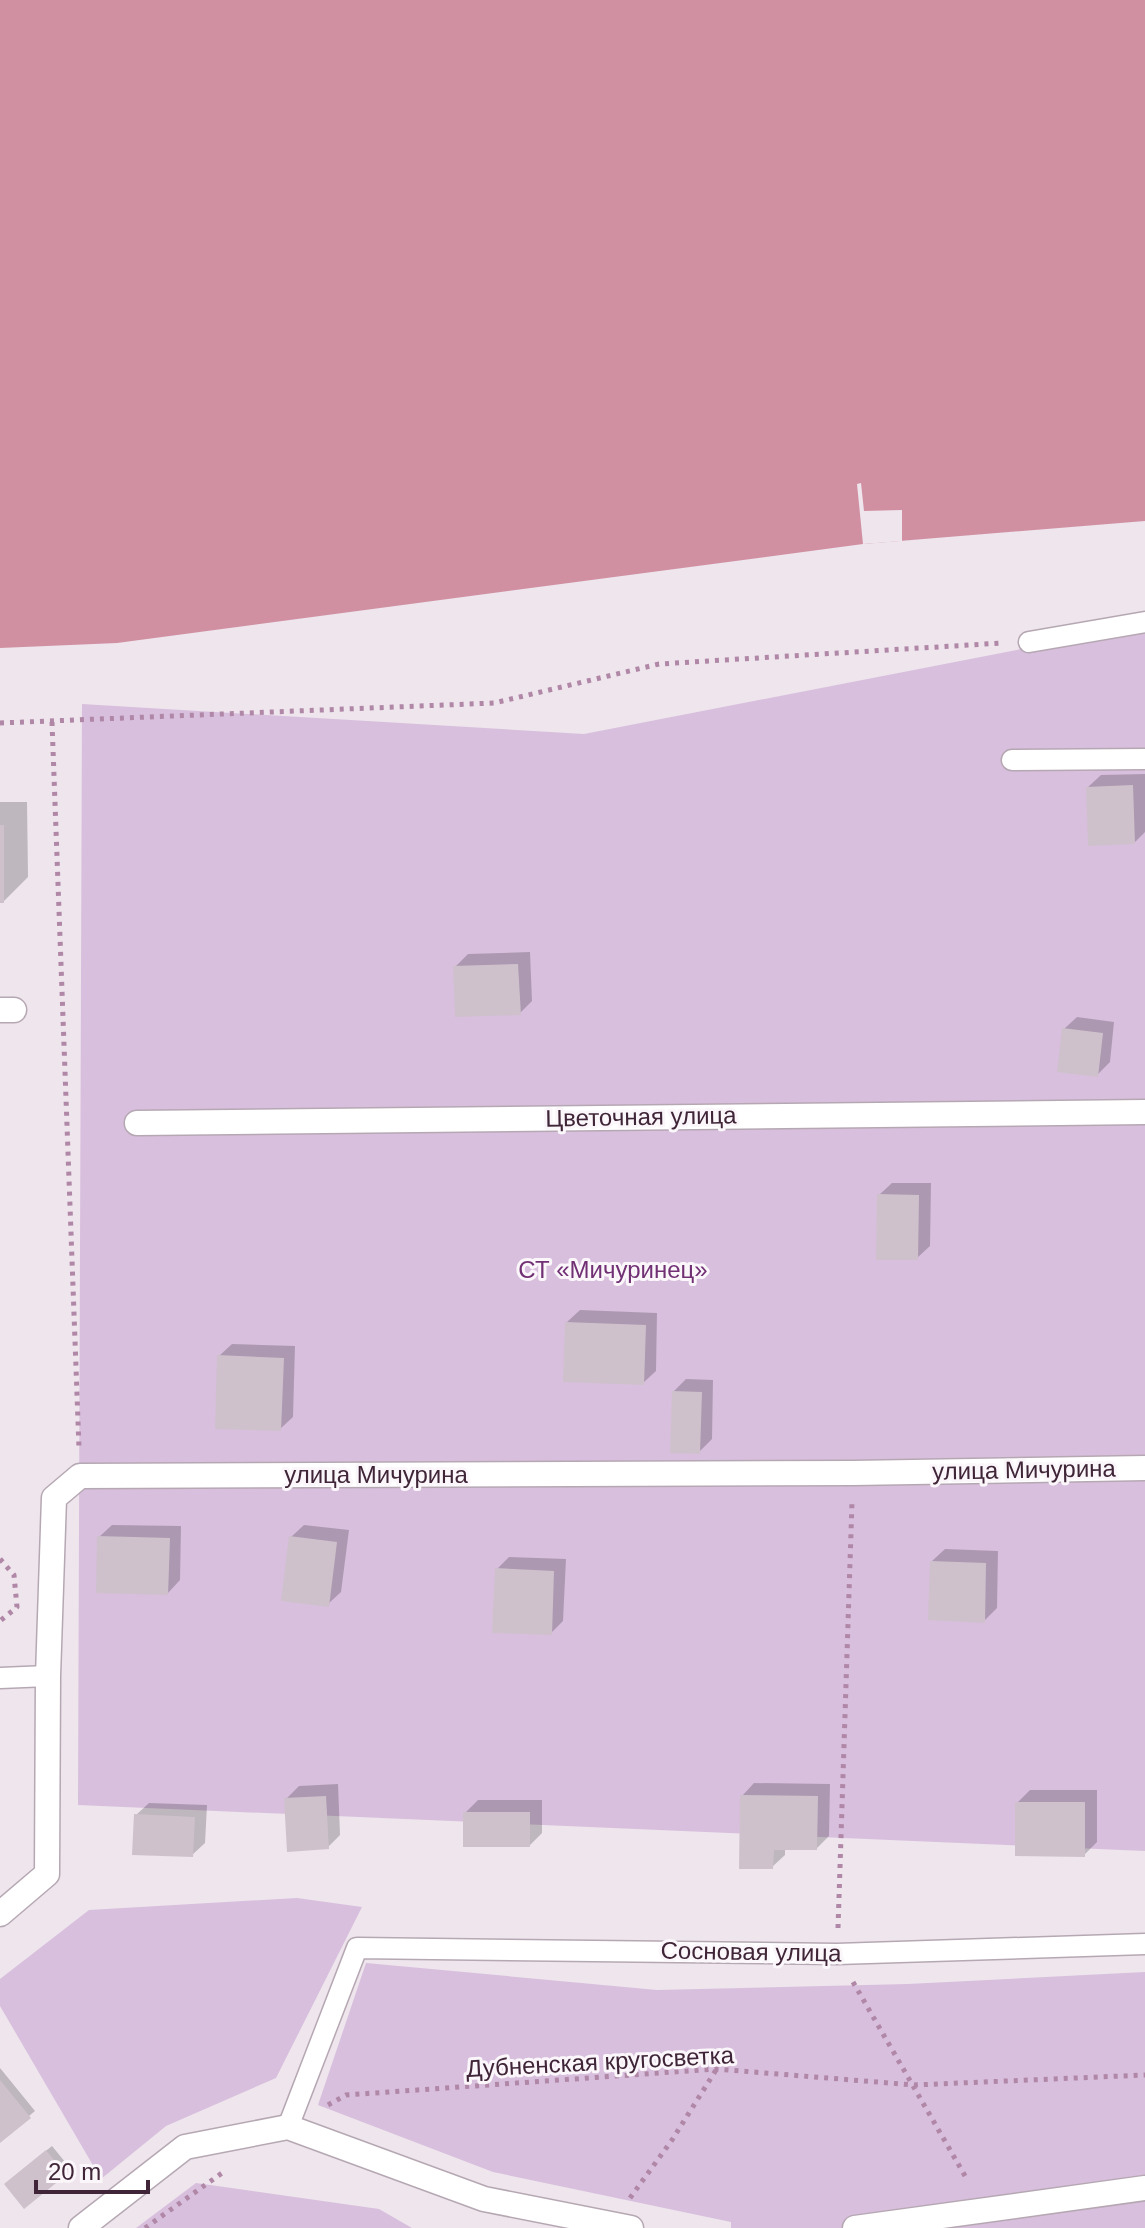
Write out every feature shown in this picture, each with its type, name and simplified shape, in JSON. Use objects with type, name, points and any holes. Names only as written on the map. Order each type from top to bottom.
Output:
[{"type":"street","name":"Цветочная улица","points":[[137,1123],[1145,1112]]},
{"type":"street","name":"улица Мичурина","points":[[80,1476],[853,1473],[1145,1468]]},
{"type":"street","points":[[0,1914],[47,1874],[48,1676],[54,1498],[80,1476]]},
{"type":"street","points":[[81,2228],[185,2147],[288,2127],[484,2199],[621,2226]]},
{"type":"street","points":[[855,2228],[1145,2188]]},
{"type":"lane","points":[[1029,642],[1145,622]]},
{"type":"lane","points":[[1012,760],[1145,759]]},
{"type":"lane","points":[[0,1678],[48,1676]]},
{"type":"lane","name":"Сосновая улица","points":[[288,2127],[357,1948],[837,1954],[1145,1944]]},
{"type":"path","points":[[0,723],[494,703],[659,664],[1029,642]]},
{"type":"path","points":[[52,722],[80,1476]]},
{"type":"path","points":[[853,1473],[837,1954],[983,2209]]},
{"type":"path","points":[[0,1559],[14,1575],[17,1607],[0,1621]]},
{"type":"path","points":[[621,2226],[716,2069]]},
{"type":"path","name":"Дубненская кругосветка","points":[[288,2127],[346,2095],[716,2069],[914,2085],[1145,2075]]},
{"type":"path","points":[[145,2228],[223,2173]]},
{"type":"green space","name":"СТ «Мичуринец»","points":[[1145,625],[1145,1851],[78,1805],[82,704],[584,734]]},
{"type":"green space","points":[[297,1898],[362,1907],[276,2078],[166,2126],[101,2179],[0,2006],[0,1979],[89,1910]]},
{"type":"green space","points":[[366,1963],[657,1990],[908,1984],[1145,1972],[1145,2228],[731,2228],[731,2222],[493,2172],[318,2105]]},
{"type":"green space","points":[[196,2183],[379,2209],[412,2228],[136,2228]]},
{"type":"shaded area","points":[[0,0],[1145,0],[1145,521],[863,544],[117,643],[0,648]]},
{"type":"pier","points":[[861,483],[864,511],[902,510],[902,541],[863,544],[857,484]]},
{"type":"building","points":[[1133,785],[1135,844],[1088,846],[1086,787]]},
{"type":"building","points":[[0,825],[4,825],[4,903],[0,903]]},
{"type":"building","points":[[518,964],[521,1015],[455,1017],[453,966]]},
{"type":"building","points":[[1062,1028],[1103,1033],[1098,1077],[1057,1072]]},
{"type":"building","points":[[877,1194],[919,1195],[918,1260],[876,1260]]},
{"type":"building","points":[[565,1322],[646,1325],[644,1385],[563,1382]]},
{"type":"building","points":[[217,1355],[284,1358],[281,1431],[215,1429]]},
{"type":"building","points":[[672,1391],[702,1392],[700,1454],[670,1453]]},
{"type":"building","points":[[97,1536],[170,1538],[168,1595],[96,1593]]},
{"type":"building","points":[[289,1536],[337,1542],[329,1607],[281,1601]]},
{"type":"building","points":[[930,1561],[986,1563],[985,1623],[928,1620]]},
{"type":"building","points":[[495,1568],[554,1571],[552,1635],[492,1633]]},
{"type":"building","points":[[740,1795],[818,1796],[817,1850],[774,1850],[773,1869],[739,1869]]},
{"type":"building","points":[[326,1796],[329,1849],[287,1852],[284,1798]]},
{"type":"building","points":[[1015,1802],[1085,1802],[1085,1857],[1015,1856]]},
{"type":"building","points":[[463,1812],[530,1812],[530,1847],[463,1847]]},
{"type":"building","points":[[134,1814],[195,1817],[193,1857],[132,1855]]},
{"type":"building","points":[[0,2080],[31,2118],[0,2143]]},
{"type":"building","points":[[46,2150],[66,2175],[24,2209],[4,2184]]}]
